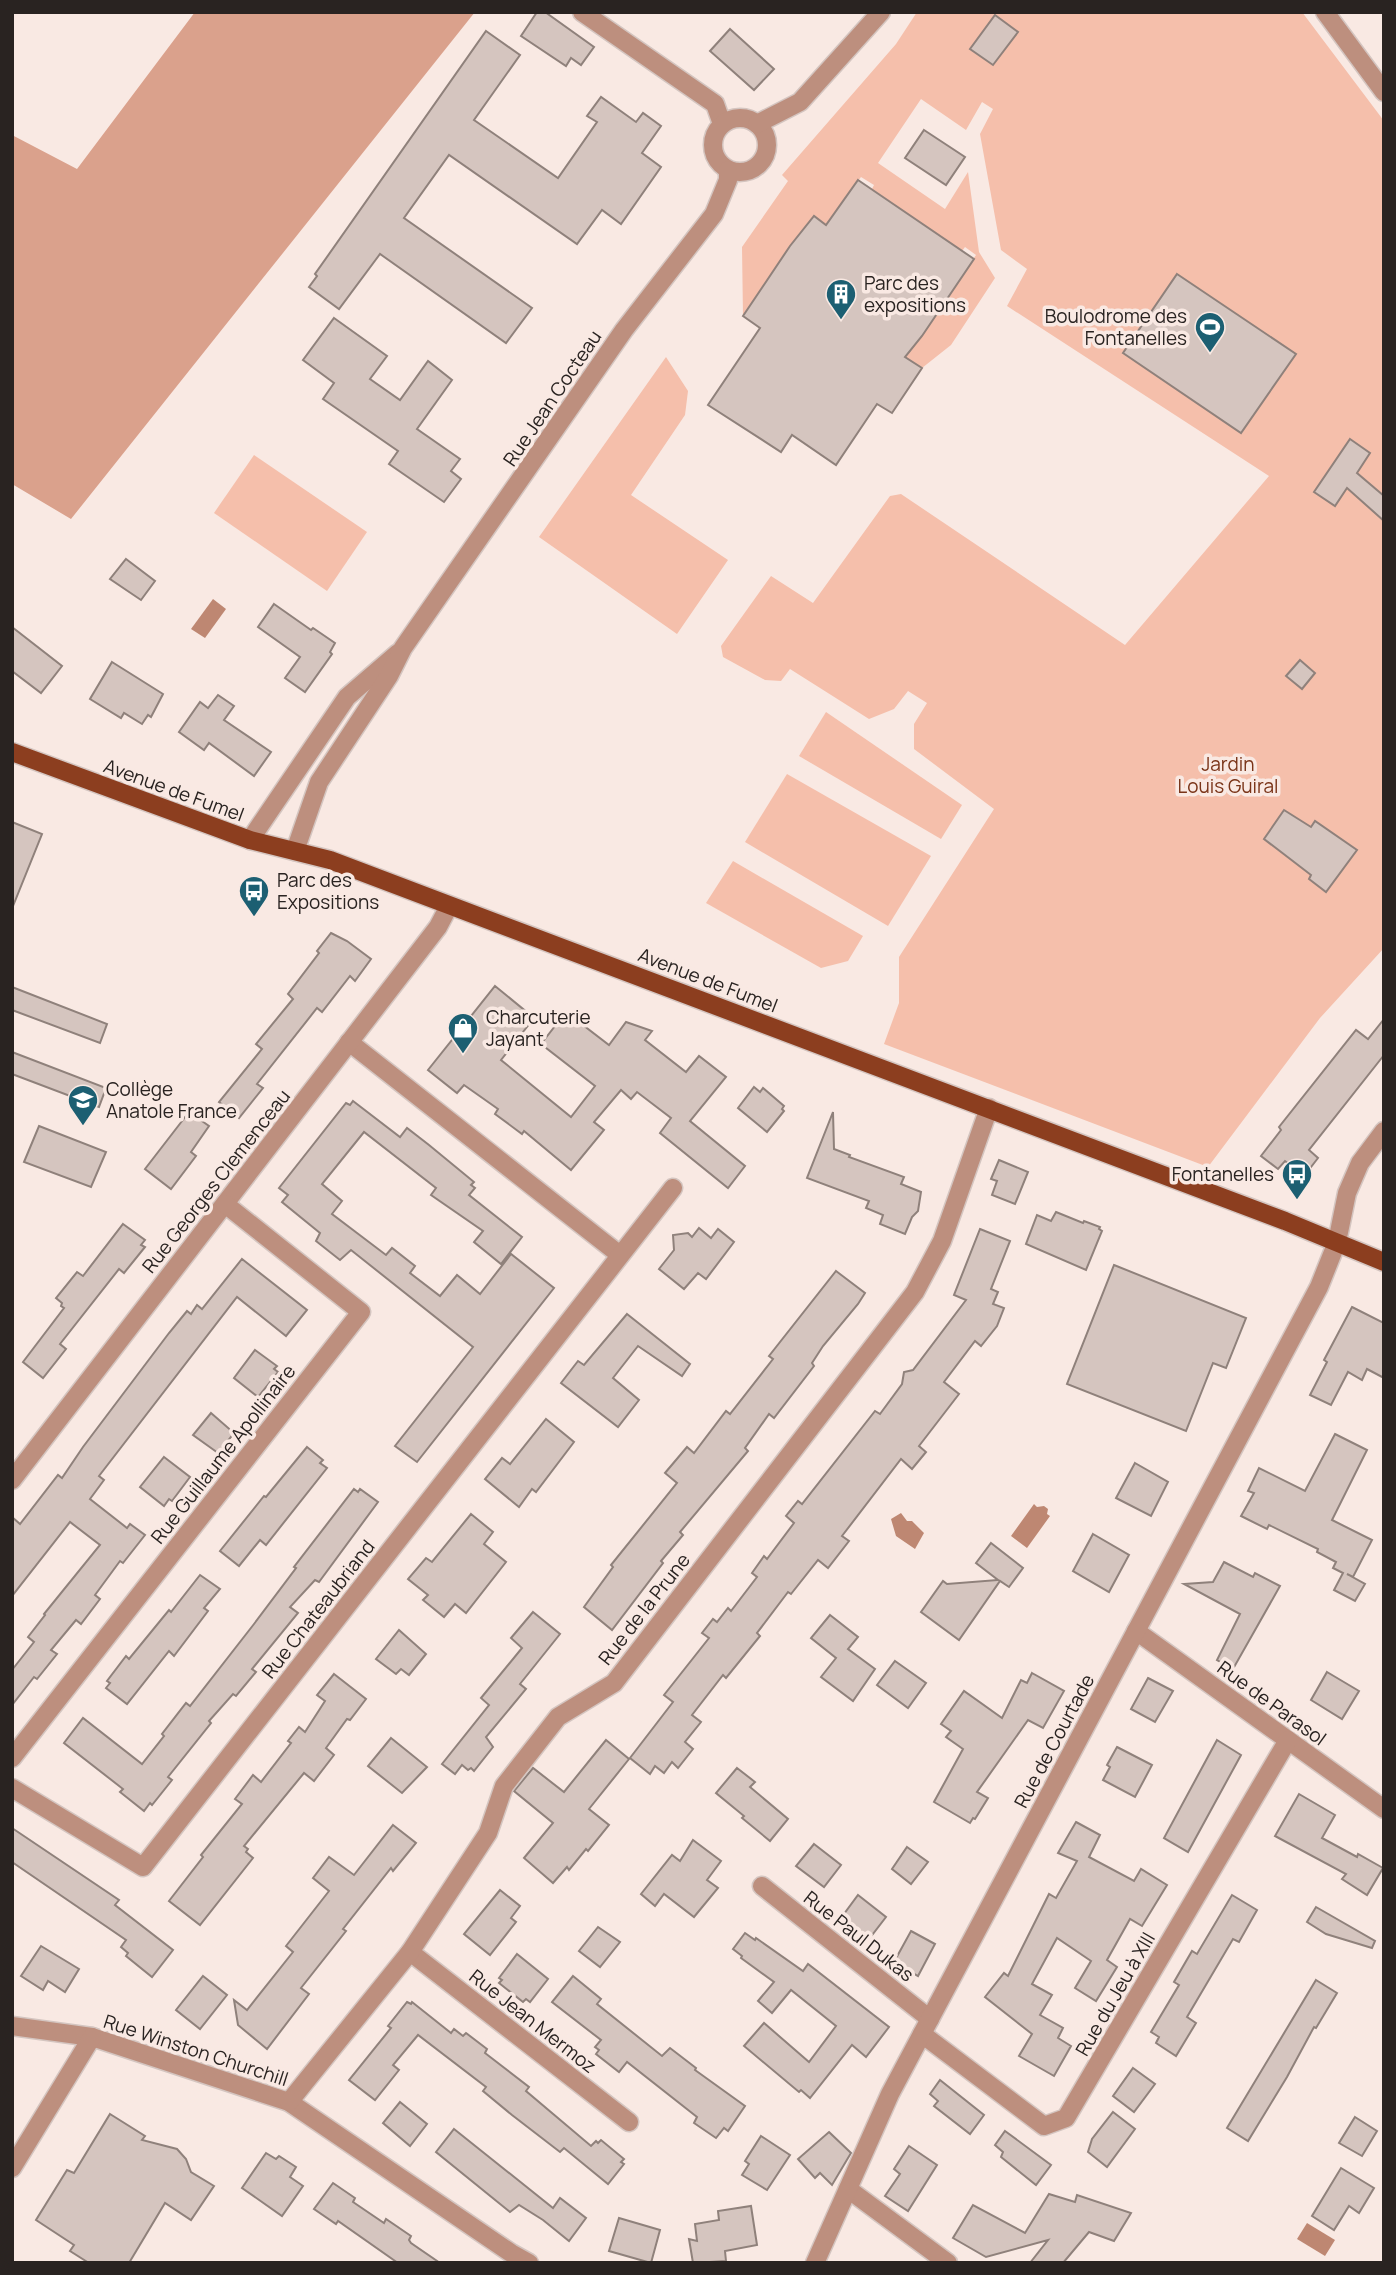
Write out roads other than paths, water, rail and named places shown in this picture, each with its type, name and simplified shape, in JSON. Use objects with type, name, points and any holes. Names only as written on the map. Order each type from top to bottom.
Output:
[{"type":"main road","name":"Avenue de Fumel","points":[[12,752],[250,840],[330,860],[989,1108],[1384,1262]]},
{"type":"street","points":[[582,12],[715,104],[722,124]]},
{"type":"street","points":[[757,124],[800,102],[881,12]]},
{"type":"street","points":[[1325,12],[1384,92]]},
{"type":"street","points":[[739,118],[757,124],[766,138],[765,155],[761,163],[746,172],[728,170],[716,157],[713,149],[713,140],[722,124],[739,118]]},
{"type":"street","name":"Rue Jean Cocteau","points":[[295,851],[320,782],[389,676],[403,648],[624,330],[714,214],[728,180],[728,170]]},
{"type":"street","name":"Rue Jean Cocteau","points":[[250,840],[347,697],[403,648]]},
{"type":"street","name":"Rue Georges Clemenceau","points":[[12,1480],[438,927],[449,906]]},
{"type":"street","points":[[349,1042],[620,1255]]},
{"type":"street","name":"Rue de la Prune","points":[[289,2102],[411,1952],[488,1833],[504,1786],[558,1717],[614,1683],[915,1292],[942,1241],[989,1108]]},
{"type":"street","name":"Rue de Courtade","points":[[812,2260],[848,2189],[890,2094],[1319,1287],[1336,1242],[1347,1193],[1360,1163],[1384,1132]]},
{"type":"street","name":"Rue Chateaubriand","points":[[12,1788],[144,1867],[673,1188]]},
{"type":"street","name":"Rue Guillaume Apollinaire","points":[[12,1758],[361,1312],[225,1204]]},
{"type":"street","name":"Rue de Parasol","points":[[1136,1631],[1384,1808]]},
{"type":"street","name":"Rue du Jeu à XIII","points":[[926,2027],[1044,2126],[1066,2118],[1288,1740]]},
{"type":"street","name":"Rue Paul Dukas","points":[[762,1886],[926,2027]]},
{"type":"street","name":"Rue Jean Mermoz","points":[[411,1952],[629,2122]]},
{"type":"street","name":"Rue Winston Churchill","points":[[12,2026],[92,2037],[289,2102],[529,2263]]},
{"type":"street","points":[[12,2168],[92,2037]]},
{"type":"street","points":[[848,2189],[948,2263]]},
{"type":"place","name":"Parc des expositions","points":[[841,321]]},
{"type":"place","name":"Boulodrome des Fontanelles","points":[[1210,354]]},
{"type":"place","name":"Parc des Expositions","points":[[254,918]]},
{"type":"place","name":"Charcuterie Jayant","points":[[463,1055]]},
{"type":"place","name":"Collège Anatole France","points":[[83,1127]]},
{"type":"place","name":"Fontanelles","points":[[1297,1201]]},
{"type":"park label","name":"Jardin Louis Guiral","points":[[1228,775]]}]
